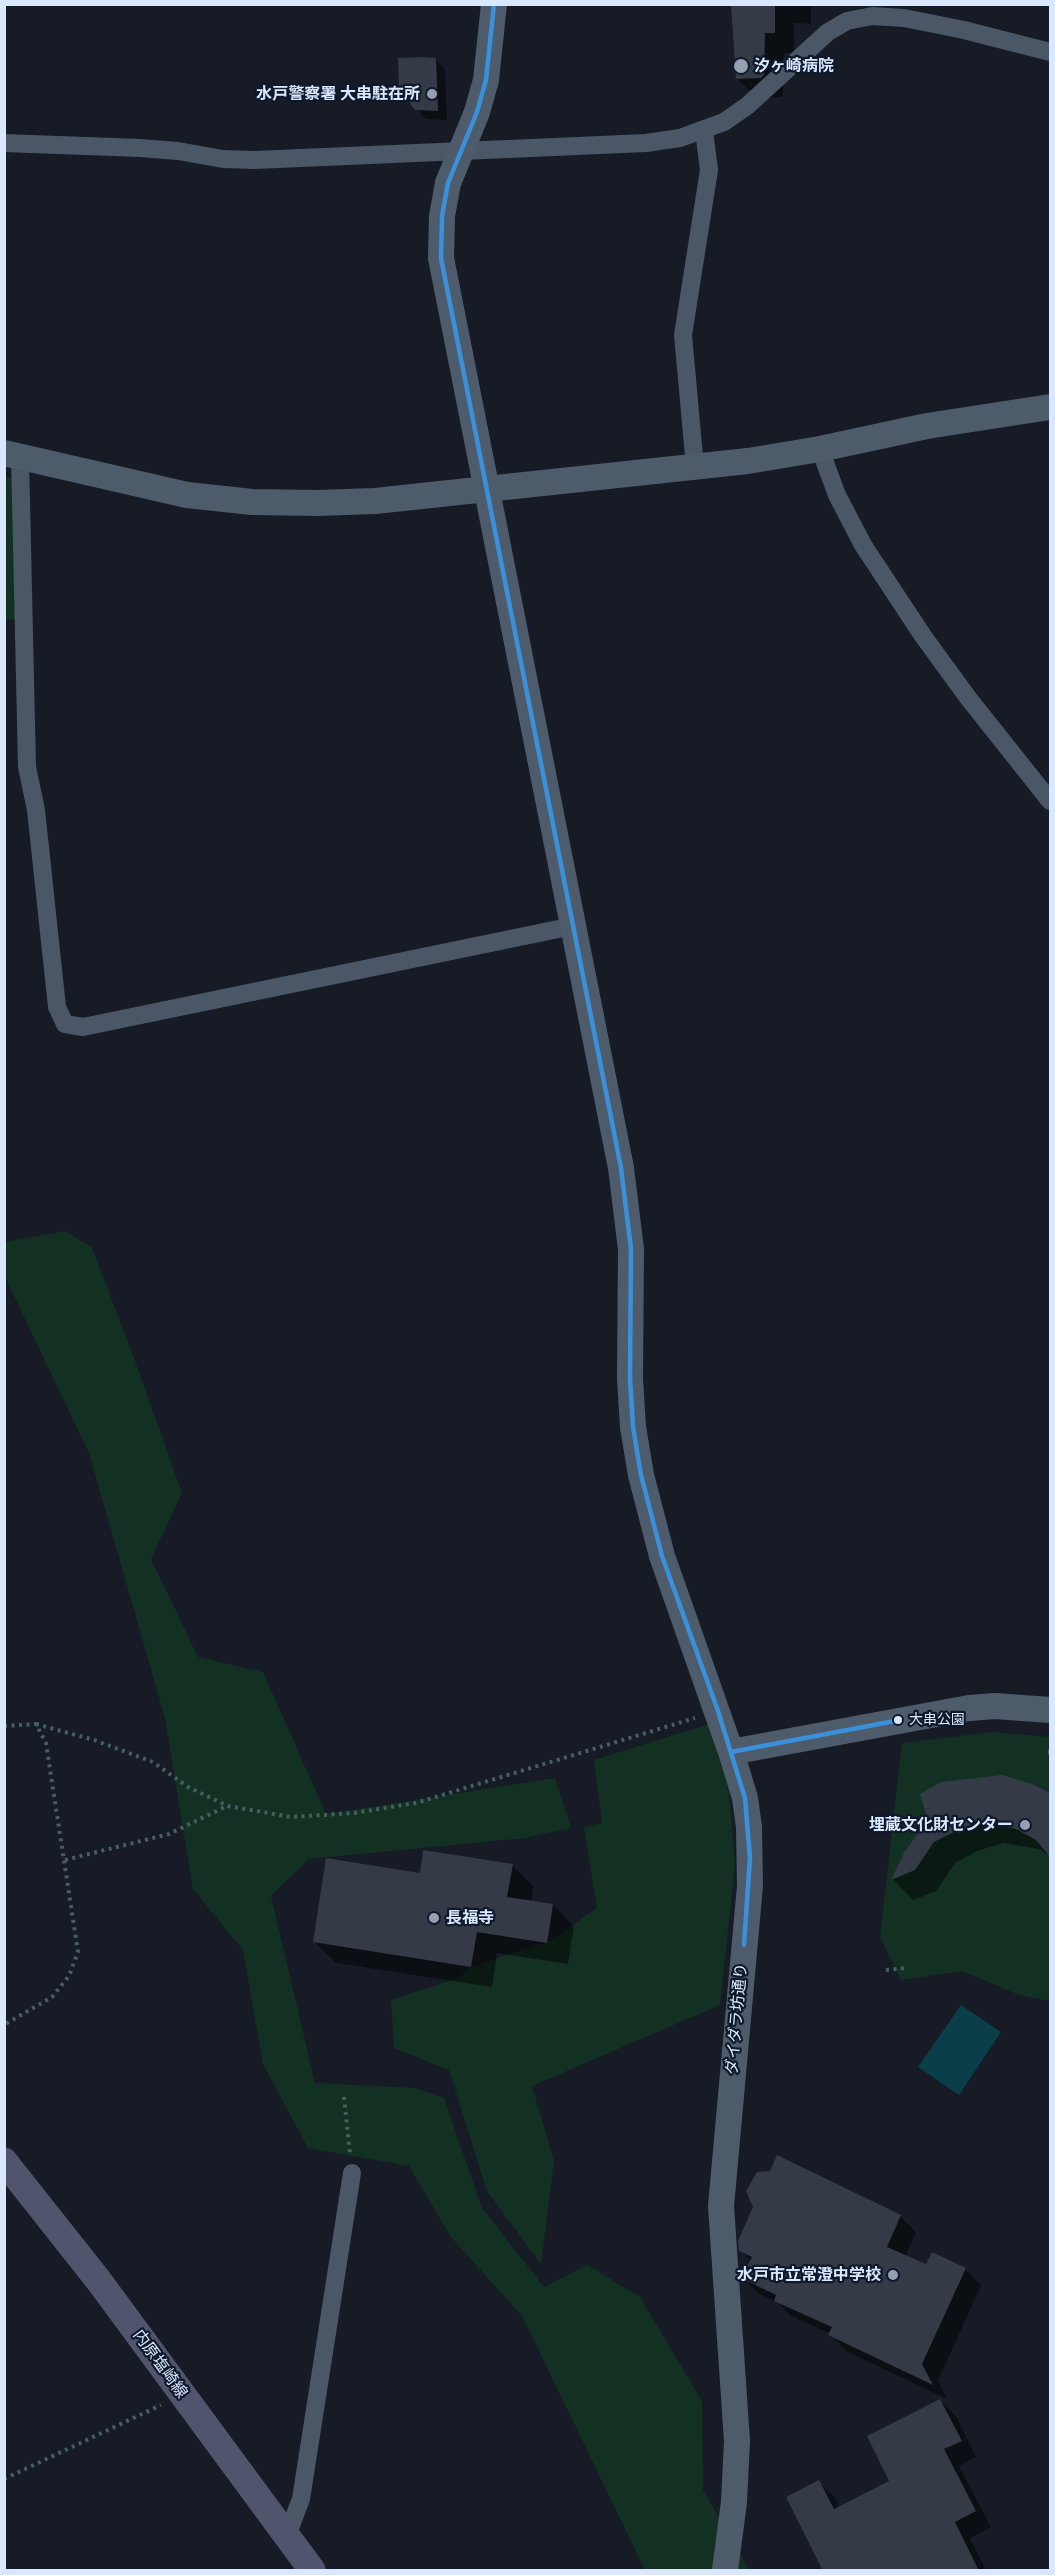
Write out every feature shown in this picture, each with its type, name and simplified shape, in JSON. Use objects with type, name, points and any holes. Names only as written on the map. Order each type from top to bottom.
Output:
[{"type":"main road","name":"内原塩崎線","points":[[4,2161],[99,2281],[312,2571]]},
{"type":"street","name":"ダイダラ坊通り","points":[[494,4],[486,80],[463,151],[448,183],[442,216],[441,258],[621,1168],[631,1249],[630,1379],[633,1427],[641,1475],[662,1556],[718,1711],[745,1798],[750,1858],[721,2206],[737,2441],[734,2502],[725,2571]]},
{"type":"street","points":[[4,143],[140,148],[178,151],[223,159],[255,160],[646,143],[680,138],[724,122],[747,106],[828,32],[847,21],[872,16],[904,18],[964,30],[1050,52]]},
{"type":"street","points":[[695,467],[683,335],[709,170],[704,131]]},
{"type":"street","points":[[573,926],[83,1027],[65,1024],[57,1007],[36,810],[27,767],[12,455],[187,495],[252,502],[375,501],[695,467],[820,449],[927,426],[1050,407]]},
{"type":"street","points":[[820,449],[837,495],[863,545],[923,636],[969,699],[1050,801]]},
{"type":"street","points":[[731,1752],[969,1708],[995,1706],[1050,1710]]},
{"type":"street","points":[[287,2536],[301,2499],[352,2173]]},
{"type":"path","points":[[4,1726],[36,1724],[94,1740],[153,1762],[188,1787],[228,1806],[291,1817],[354,1813],[416,1803],[718,1711]]},
{"type":"path","points":[[4,2025],[52,1997],[69,1976],[78,1952],[46,1743],[36,1724]]},
{"type":"path","points":[[64,1860],[169,1834],[228,1806]]},
{"type":"path","points":[[886,1970],[905,1968]]},
{"type":"path","points":[[344,2097],[352,2173]]},
{"type":"path","points":[[4,2480],[182,2394]]},
{"type":"green space","points":[[5,477],[10,478],[17,486],[17,619],[5,620]]},
{"type":"green space","points":[[66,1231],[92,1248],[182,1493],[151,1559],[198,1657],[263,1672],[326,1814],[555,1778],[571,1828],[525,1838],[309,1859],[271,1896],[315,2083],[415,2088],[444,2098],[482,2208],[544,2287],[587,2265],[640,2297],[702,2401],[703,2490],[749,2570],[645,2570],[522,2316],[451,2237],[409,2166],[308,2148],[263,2064],[243,1950],[193,1889],[165,1718],[89,1453],[5,1277],[5,1242]]},
{"type":"green space","points":[[709,1724],[729,1793],[735,1864],[720,2005],[532,2086],[554,2161],[541,2264],[487,2191],[449,2070],[394,2048],[391,2000],[458,1978],[471,1967],[547,1943],[597,1908],[584,1827],[602,1823],[594,1760]]},
{"type":"green space","points":[[993,1732],[1050,1737],[1050,2001],[1019,1995],[962,1971],[901,1980],[880,1937],[902,1743]]},
{"type":"water","points":[[961,2005],[1001,2032],[959,2095],[918,2067]]},
{"type":"building","points":[[731,4],[775,4],[775,33],[765,33],[764,75],[761,78],[736,79]]},
{"type":"building","points":[[398,58],[436,58],[438,111],[415,110],[410,104],[409,92],[399,92]]},
{"type":"building","name":"埋蔵文化財センター","points":[[1002,1775],[1032,1784],[1050,1793],[1050,1857],[1036,1840],[1016,1829],[982,1822],[934,1842],[915,1870],[891,1880],[905,1851],[928,1820],[920,1794],[941,1782]]},
{"type":"building","name":"長福寺","points":[[423,1850],[513,1864],[507,1897],[553,1904],[547,1943],[477,1932],[471,1967],[313,1942],[326,1858],[420,1873]]},
{"type":"building","points":[[777,2155],[901,2215],[887,2247],[926,2264],[932,2252],[966,2268],[922,2364],[933,2385],[828,2335],[832,2327],[774,2301],[776,2295],[741,2278],[752,2257],[739,2251],[738,2241],[753,2207],[746,2191],[757,2172],[770,2171]]},
{"type":"building","points":[[940,2399],[962,2441],[944,2449],[976,2511],[955,2522],[979,2571],[823,2571],[786,2497],[819,2480],[834,2509],[889,2481],[867,2436]]},
{"type":"transit line","points":[[494,4],[486,80],[477,112],[448,183],[442,216],[441,258],[621,1168],[631,1249],[630,1379],[633,1427],[641,1475],[662,1556],[718,1711],[745,1798],[750,1858],[744,1945]]},
{"type":"transit line","points":[[731,1752],[900,1720]]},
{"type":"place","name":"汐ヶ崎病院","points":[[741,66]]},
{"type":"place","name":"水戸警察署 大串駐在所","points":[[432,94]]},
{"type":"place","name":"大串公園","points":[[898,1720]]},
{"type":"place","name":"埋蔵文化財センター","points":[[1025,1825]]},
{"type":"place","name":"長福寺","points":[[434,1918]]},
{"type":"place","name":"水戸市立常澄中学校","points":[[893,2275]]}]
